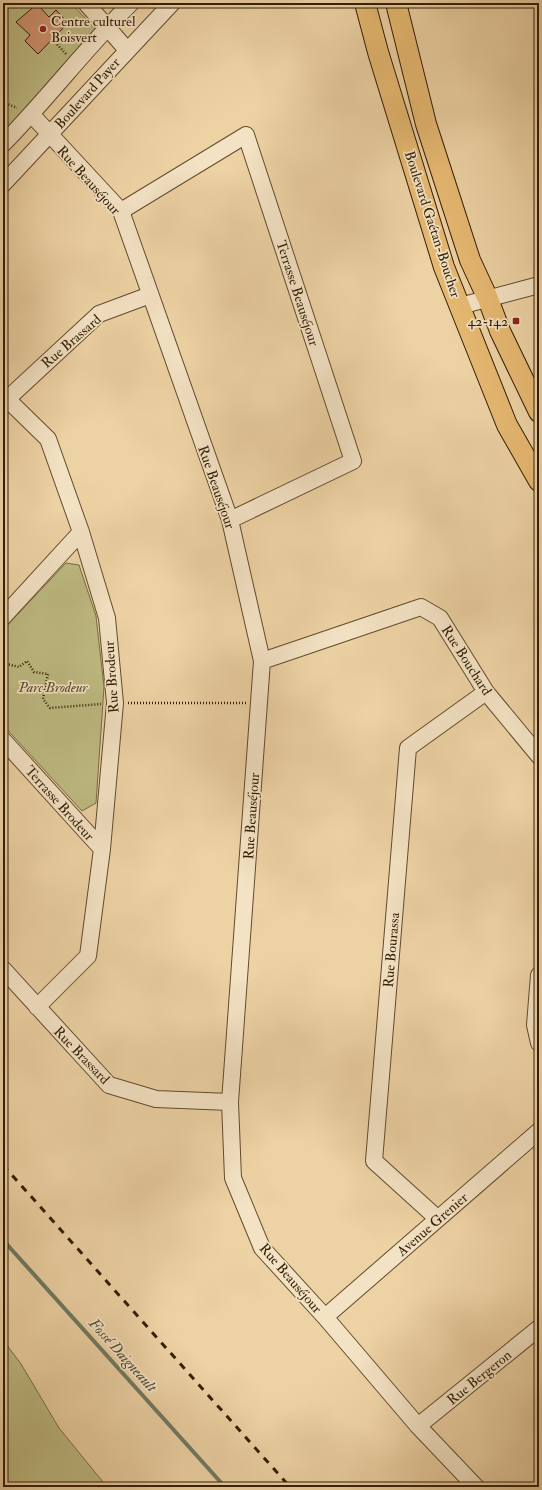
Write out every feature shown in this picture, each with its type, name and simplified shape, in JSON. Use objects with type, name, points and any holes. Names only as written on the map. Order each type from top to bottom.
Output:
[{"type":"main road","name":"Boulevard Gaétan-Boucher","points":[[365,3],[378,52],[444,267],[507,425],[539,481]]},
{"type":"main road","name":"Boulevard Gaétan-Boucher","points":[[396,3],[426,124],[470,260],[488,299],[500,331],[539,412]]},
{"type":"street","points":[[86,3],[127,50]]},
{"type":"street","name":"Boulevard Payer","points":[[3,144],[32,115],[76,63],[131,3]]},
{"type":"street","name":"Boulevard Payer","points":[[3,184],[172,3]]},
{"type":"street","name":"Rue Beauséjour","points":[[32,115],[49,136],[121,211],[230,520],[262,661],[230,1102],[233,1178],[262,1248],[325,1317],[418,1426],[476,1487]]},
{"type":"street","name":"Terrasse Beauséjour","points":[[121,211],[246,135],[353,461],[230,520]]},
{"type":"street","points":[[460,306],[539,285]]},
{"type":"street","name":"Rue Brassard","points":[[5,401],[99,314],[150,295]]},
{"type":"street","name":"Rue Brodeur","points":[[5,401],[48,439],[80,532],[107,618],[116,703],[102,849],[88,956],[37,1007]]},
{"type":"street","points":[[3,617],[80,532]]},
{"type":"street","name":"Rue Bouchard","points":[[262,661],[421,607],[440,618],[486,692],[539,756]]},
{"type":"street","name":"Rue Bourassa","points":[[438,1219],[374,1161],[408,748],[486,692]]},
{"type":"street","name":"Terrasse Brodeur","points":[[3,740],[102,849]]},
{"type":"street","name":"Rue Brassard","points":[[3,969],[110,1085],[156,1099],[230,1102]]},
{"type":"street","points":[[539,975],[535,1025],[539,1043]]},
{"type":"street","name":"Avenue Grenier","points":[[325,1317],[539,1131]]},
{"type":"street","name":"Rue Bergeron","points":[[418,1426],[536,1336]]},
{"type":"path","points":[[53,40],[76,63]]},
{"type":"path","points":[[3,663],[19,667],[27,662],[34,672],[48,674],[43,699],[50,708],[116,703],[259,703]]},
{"type":"green space","points":[[3,3],[71,3],[99,33],[3,133]]},
{"type":"green space","name":"Parc Brodeur","points":[[66,563],[79,565],[96,616],[104,687],[96,803],[82,811],[3,725],[3,630]]},
{"type":"green space","points":[[3,1340],[21,1364],[59,1428],[107,1487],[3,1487]]},
{"type":"building","name":"Centre culturel Boisvert","points":[[37,4],[49,17],[56,10],[68,23],[38,54],[25,41],[30,35],[16,22]]},
{"type":"waterway","name":"Fossé Daigneault","points":[[3,1240],[225,1487]]},
{"type":"railway","points":[[3,1165],[290,1487]]},
{"type":"place","name":"Centre culturel Boisvert","points":[[43,29]]},
{"type":"place","name":"42-142","points":[[516,321]]}]
